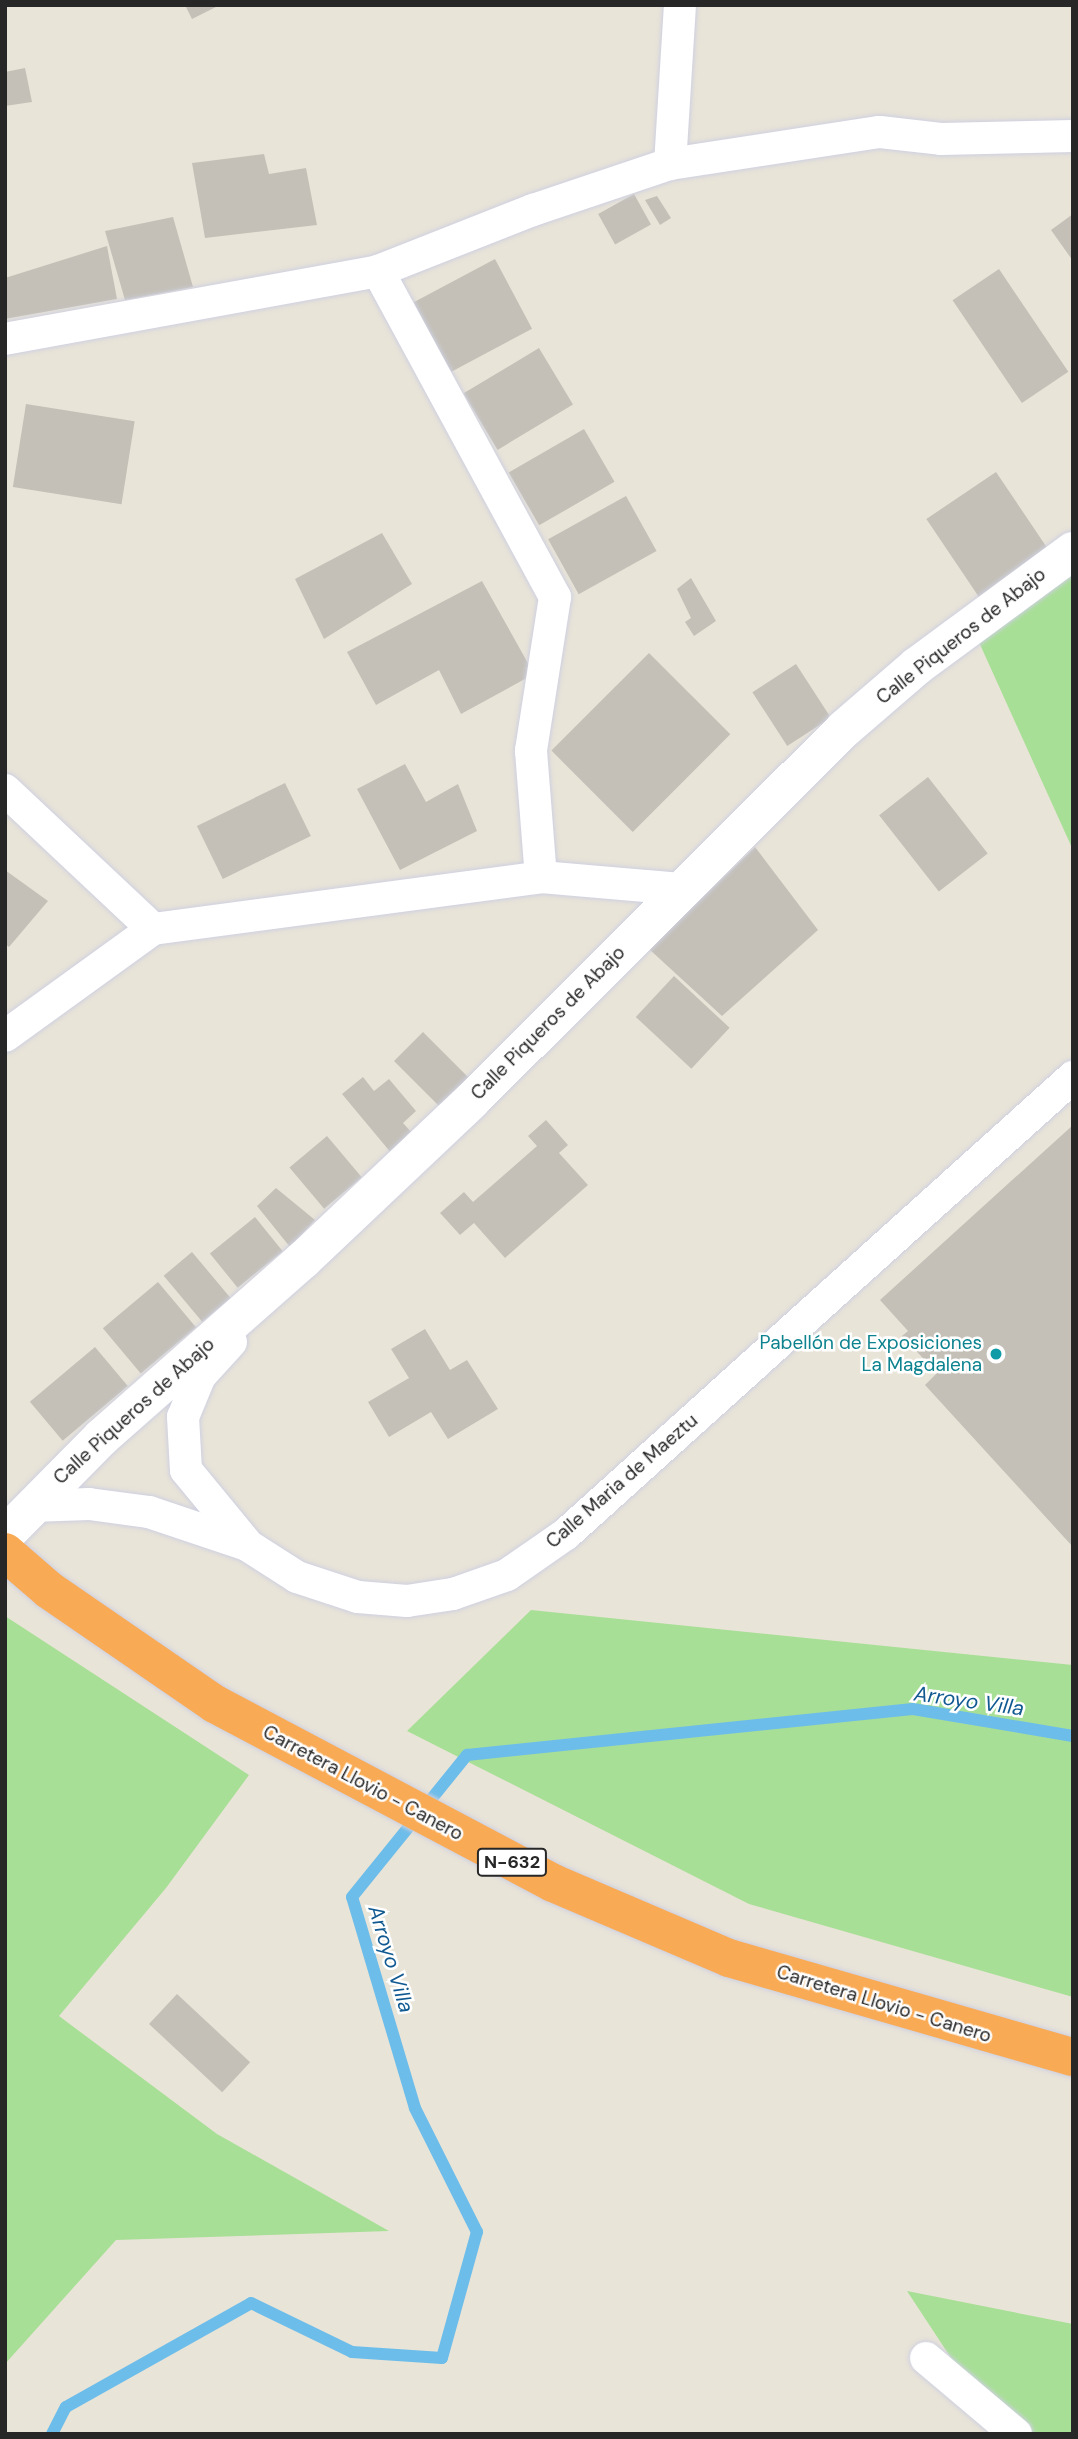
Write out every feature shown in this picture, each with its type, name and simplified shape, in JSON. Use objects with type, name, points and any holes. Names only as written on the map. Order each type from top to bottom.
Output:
[{"type":"highway","name":"Carretera Llovio - Canero","points":[[5,1552],[49,1590],[215,1704],[553,1883],[729,1958],[1073,2057]]},
{"type":"street","points":[[670,164],[680,5]]},
{"type":"street","points":[[5,340],[378,271],[533,210],[670,164],[880,132],[941,139],[1073,136]]},
{"type":"street","points":[[378,271],[555,597],[531,751],[541,877]]},
{"type":"street","name":"Calle Piqueros de Abajo","points":[[5,1535],[31,1506],[303,1260],[471,1101],[680,889],[844,729],[917,666],[1073,551]]},
{"type":"street","points":[[5,790],[153,929]]},
{"type":"street","points":[[5,1036],[153,929],[541,877],[680,889]]},
{"type":"street","name":"Calle Maria de Maeztu","points":[[31,1506],[121,1507],[247,1545],[297,1577],[358,1597],[407,1601],[453,1594],[507,1575],[566,1534],[1073,1077]]},
{"type":"street","points":[[247,1545],[186,1470],[183,1417],[201,1376],[303,1260]]},
{"type":"street","points":[[926,2358],[1016,2434]]},
{"type":"green space","points":[[1073,573],[1073,850],[978,640]]},
{"type":"green space","points":[[531,1610],[1073,1665],[1073,1997],[749,1904],[407,1731]]},
{"type":"green space","points":[[5,1616],[249,1775],[166,1888],[59,2016],[217,2134],[389,2231],[116,2240],[5,2364]]},
{"type":"green space","points":[[907,2291],[1073,2324],[1073,2434],[1001,2434]]},
{"type":"building","points":[[185,5],[220,5],[192,19]]},
{"type":"building","points":[[25,68],[32,102],[5,106],[5,72]]},
{"type":"building","points":[[264,154],[269,174],[306,168],[317,225],[205,238],[192,163]]},
{"type":"building","points":[[634,194],[651,225],[615,244],[598,214]]},
{"type":"building","points":[[657,196],[671,218],[660,225],[645,200]]},
{"type":"building","points":[[1073,214],[1073,261],[1051,230]]},
{"type":"building","points":[[173,217],[193,287],[125,300],[105,231]]},
{"type":"building","points":[[107,246],[117,299],[5,319],[5,278]]},
{"type":"building","points":[[495,259],[532,329],[451,372],[414,302]]},
{"type":"building","points":[[999,269],[1068,372],[1022,403],[953,300]]},
{"type":"building","points":[[539,348],[573,405],[498,450],[464,393]]},
{"type":"building","points":[[26,404],[135,421],[122,504],[13,487]]},
{"type":"building","points":[[584,429],[614,482],[539,525],[509,473]]},
{"type":"building","points":[[996,472],[1049,550],[979,597],[926,519]]},
{"type":"building","points":[[626,496],[657,551],[579,594],[548,539]]},
{"type":"building","points":[[382,533],[412,584],[324,639],[295,579]]},
{"type":"building","points":[[691,578],[716,621],[694,636],[685,622],[691,618],[677,589]]},
{"type":"building","points":[[482,581],[534,674],[461,714],[439,670],[376,705],[347,652]]},
{"type":"building","points":[[649,653],[730,734],[633,832],[551,751]]},
{"type":"building","points":[[796,664],[831,718],[787,746],[752,692]]},
{"type":"building","points":[[405,764],[426,802],[458,784],[477,831],[400,870],[357,789]]},
{"type":"building","points":[[928,777],[988,853],[939,892],[879,815]]},
{"type":"building","points":[[285,783],[311,836],[223,879],[197,826]]},
{"type":"building","points":[[755,847],[818,930],[722,1016],[649,949]]},
{"type":"building","points":[[5,870],[48,901],[9,947],[5,944]]},
{"type":"building","points":[[674,976],[730,1028],[691,1069],[636,1017]]},
{"type":"building","points":[[423,1032],[468,1077],[439,1106],[394,1061]]},
{"type":"building","points":[[363,1077],[374,1091],[389,1079],[416,1111],[403,1123],[413,1134],[392,1154],[342,1094]]},
{"type":"building","points":[[546,1120],[568,1145],[559,1153],[588,1185],[505,1258],[474,1223],[460,1235],[440,1213],[464,1192],[473,1202],[537,1146],[528,1136]]},
{"type":"building","name":"Pabellón de Exposiciones La Magdalena","points":[[1073,1125],[1073,1547],[925,1385],[937,1373],[902,1336],[908,1331],[880,1300]]},
{"type":"building","points":[[327,1136],[362,1177],[324,1209],[289,1167]]},
{"type":"building","points":[[276,1188],[315,1220],[290,1247],[257,1206]]},
{"type":"building","points":[[255,1217],[283,1251],[238,1288],[210,1254]]},
{"type":"building","points":[[192,1252],[231,1298],[202,1322],[164,1276]]},
{"type":"building","points":[[158,1282],[196,1327],[141,1373],[103,1328]]},
{"type":"building","points":[[425,1329],[450,1370],[467,1360],[498,1409],[448,1439],[431,1412],[389,1437],[368,1402],[409,1378],[391,1349]]},
{"type":"building","points":[[95,1347],[128,1386],[63,1441],[30,1402]]},
{"type":"building","points":[[177,1994],[250,2062],[222,2092],[149,2024]]},
{"type":"waterway","name":"Arroyo Villa","points":[[52,2434],[66,2407],[251,2303],[352,2352],[442,2358],[477,2232],[415,2108],[352,1897],[467,1755],[913,1709],[1073,1736]]},
{"type":"place","name":"Pabellón de Exposiciones La Magdalena","points":[[996,1354]]}]
